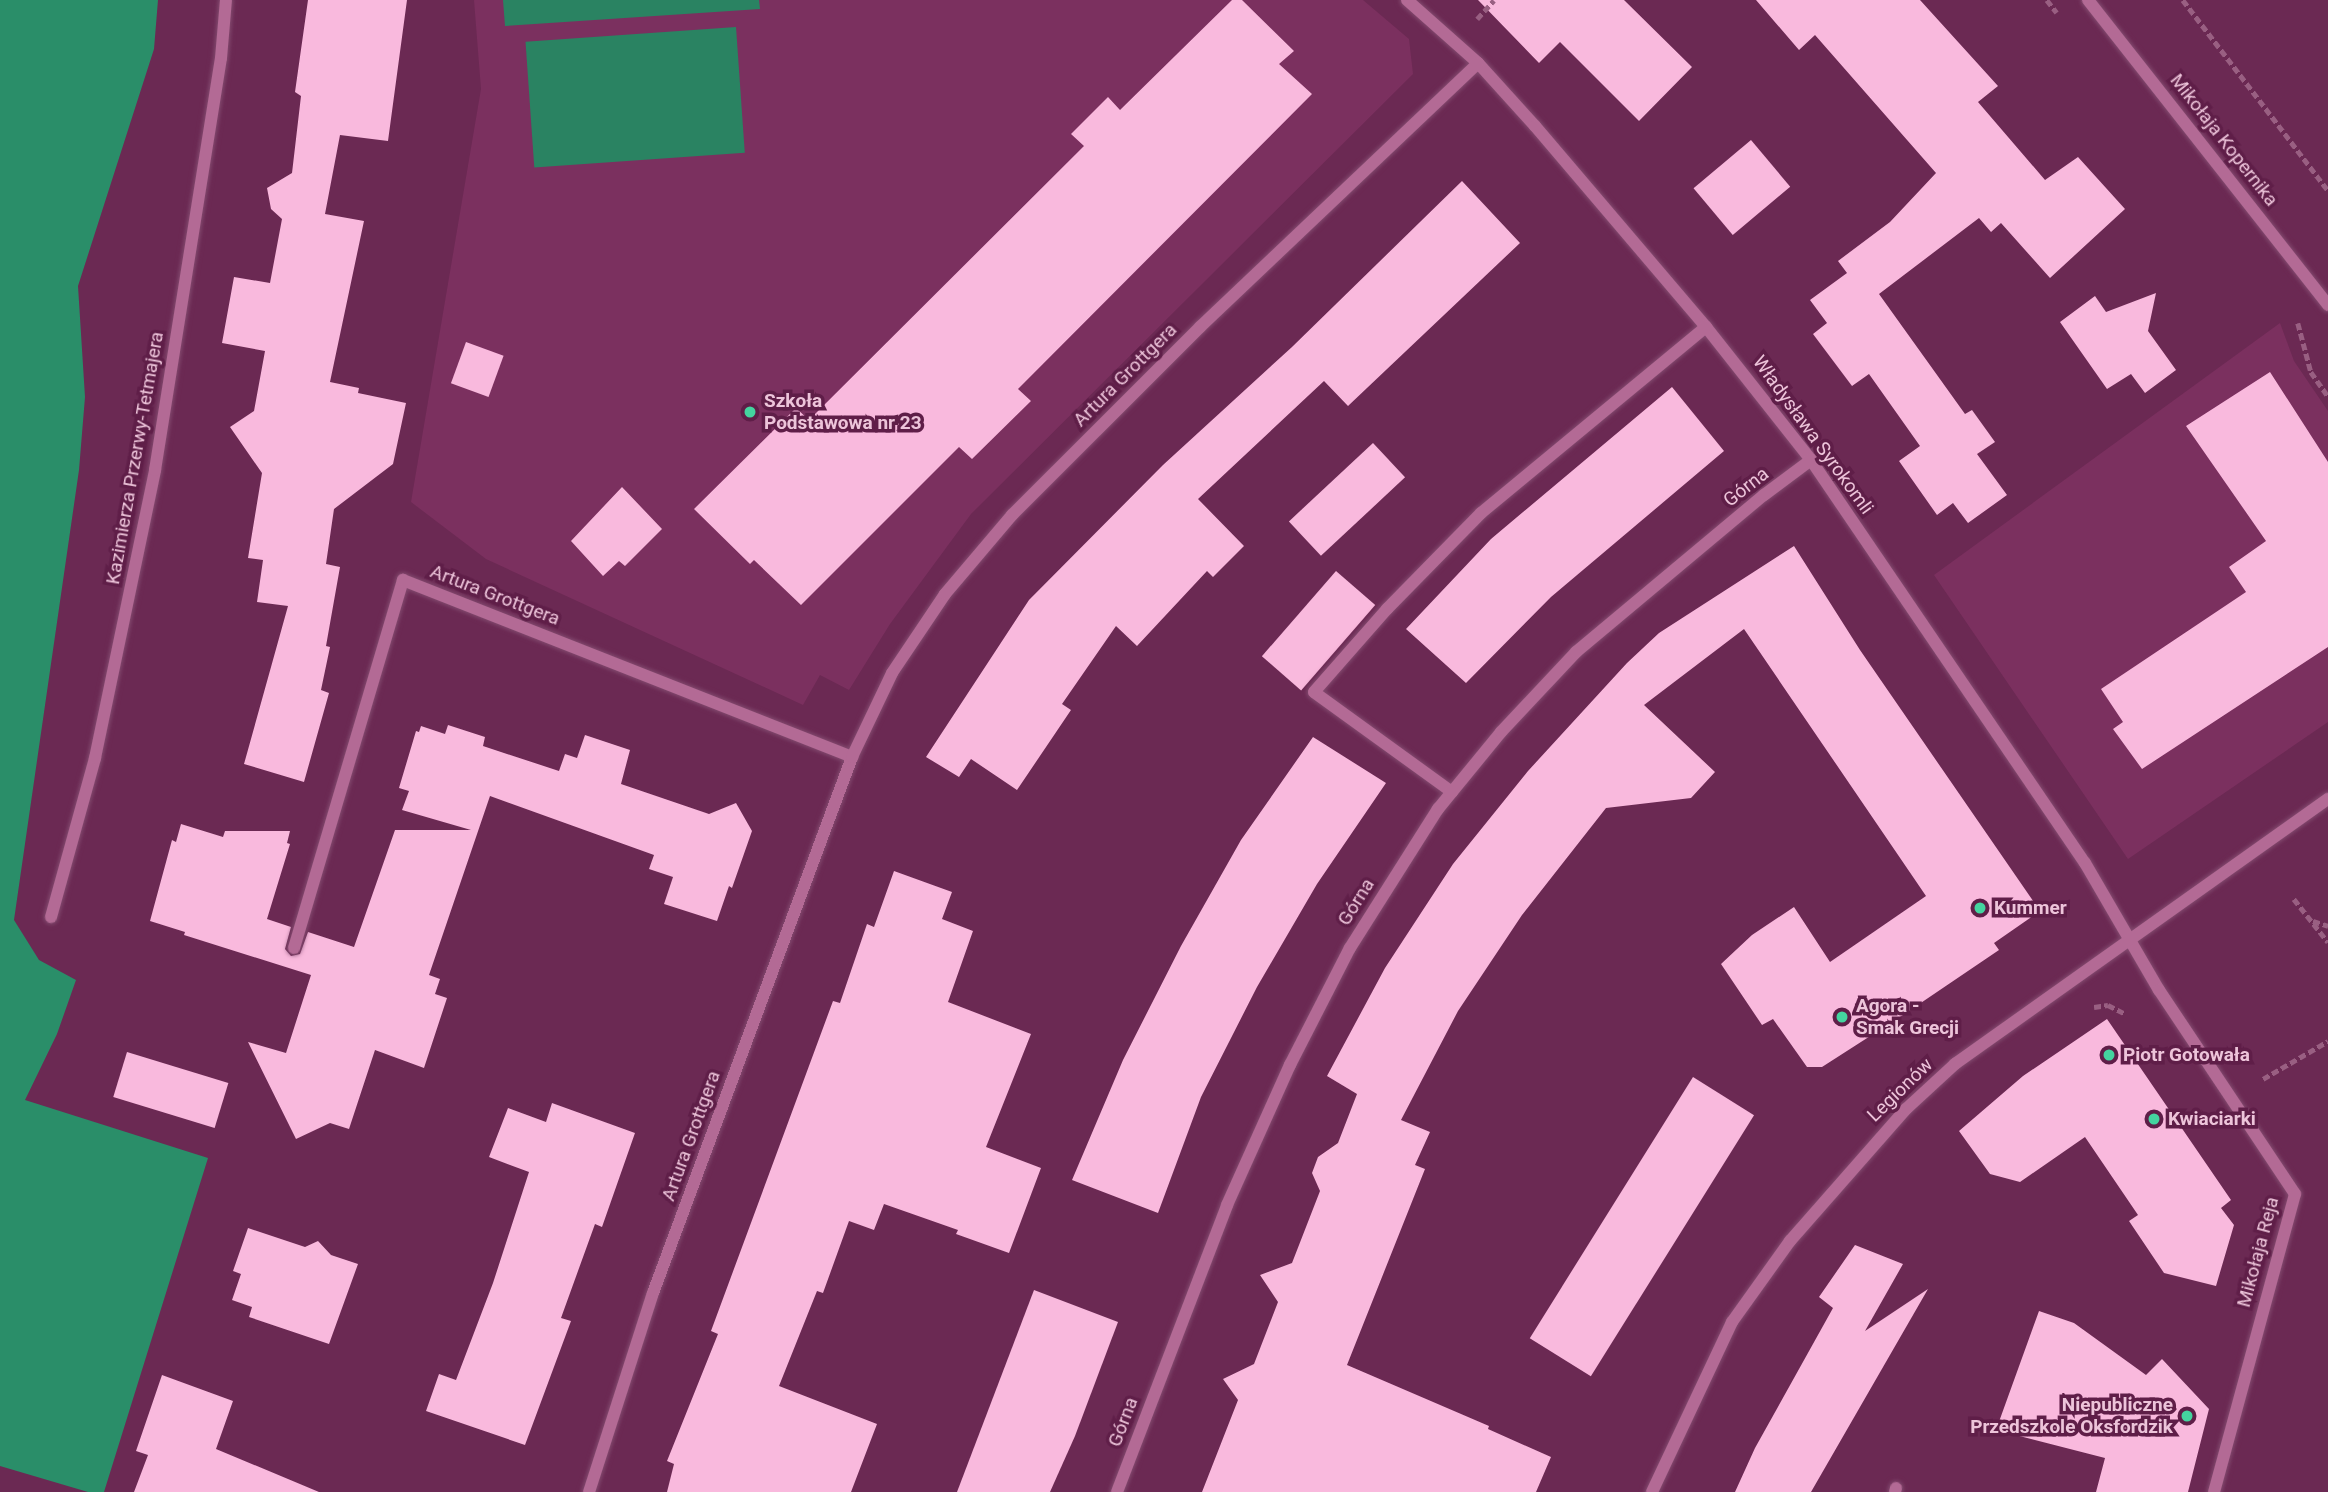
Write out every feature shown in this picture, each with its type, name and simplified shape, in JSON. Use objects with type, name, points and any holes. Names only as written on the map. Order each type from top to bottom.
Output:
[{"type":"street","name":"Kazimierza Przerwy-Tetmajera","points":[[51,917],[95,758],[155,470],[221,58],[226,0]]},
{"type":"street","name":"Władysława Syrokomli","points":[[1407,0],[1478,64],[1706,327],[1811,460],[2085,863],[2129,939]]},
{"type":"street","name":"Mikołaja Kopernika","points":[[2088,0],[2328,305]]},
{"type":"street","name":"Artura Grottgera","points":[[589,1492],[653,1293],[852,757],[892,673],[945,593],[1012,515],[1200,327],[1478,64]]},
{"type":"street","points":[[1452,792],[1314,692],[1387,609],[1481,513],[1706,327]]},
{"type":"street","name":"Górna","points":[[1117,1492],[1227,1205],[1290,1065],[1350,948],[1452,792],[1501,732],[1576,652],[1811,460]]},
{"type":"street","name":"Artura Grottgera","points":[[294,948],[403,580],[852,757]]},
{"type":"street","name":"Legionów","points":[[1652,1492],[1732,1322],[1790,1241],[1859,1160],[1955,1064],[2328,799]]},
{"type":"street","name":"Mikołaja Reja","points":[[2129,939],[2159,990],[2294,1194],[2214,1492]]},
{"type":"path","points":[[1474,22],[1494,0]]},
{"type":"path","points":[[2183,0],[2328,190]]},
{"type":"path","points":[[2294,899],[2328,942]]},
{"type":"path","points":[[2312,921],[2328,926]]},
{"type":"path","points":[[2088,1011],[2097,1006],[2108,1005],[2124,1013]]},
{"type":"path","points":[[2263,1079],[2328,1041]]},
{"type":"shaded area","name":"Szkoła Podstawowa nr 23","points":[[474,0],[1363,0],[1409,39],[1413,74],[971,514],[890,624],[849,690],[820,675],[803,705],[486,559],[411,502],[481,89]]},
{"type":"shaded area","points":[[2280,323],[2294,361],[2328,411],[2328,722],[2128,859],[1934,575]]},
{"type":"green space","points":[[0,0],[158,0],[154,49],[78,286],[85,397],[79,470],[14,920],[39,960],[76,980],[57,1034],[25,1100],[208,1158],[104,1492],[88,1492],[0,1466]]},
{"type":"green space","points":[[503,0],[759,0],[760,9],[505,26]]},
{"type":"green space","points":[[736,27],[745,153],[534,167],[526,42]]},
{"type":"building","points":[[308,0],[407,0],[388,141],[340,135],[325,214],[364,221],[330,382],[359,388],[358,393],[406,403],[393,464],[334,509],[326,564],[340,567],[326,646],[330,647],[321,690],[329,693],[304,782],[244,764],[288,606],[257,602],[263,560],[248,558],[262,473],[230,427],[254,411],[265,351],[222,343],[234,277],[270,283],[282,219],[271,209],[267,188],[292,173],[301,96],[295,92]]},
{"type":"building","name":"Szkoła Podstawowa nr 23","points":[[1232,0],[1242,0],[1294,51],[1279,64],[1312,94],[1018,389],[1031,401],[972,459],[959,447],[801,605],[754,560],[750,564],[694,509],[796,408],[809,420],[1084,146],[1071,134],[1108,97],[1120,110]]},
{"type":"building","points":[[1478,0],[1624,0],[1692,67],[1639,121],[1560,42],[1539,63]]},
{"type":"building","points":[[1756,0],[1920,0],[1998,86],[1978,102],[2045,180],[2078,157],[2125,209],[2050,278],[2001,223],[1991,232],[1979,218],[1879,294],[1965,414],[1972,410],[1995,442],[1977,454],[2007,495],[1968,523],[1953,503],[1937,515],[1899,461],[1920,446],[1869,374],[1852,386],[1813,334],[1827,323],[1810,300],[1847,273],[1838,261],[1890,222],[1936,173],[1815,35],[1799,50]]},
{"type":"building","points":[[1751,140],[1790,187],[1733,235],[1694,188]]},
{"type":"building","points":[[1462,181],[1520,243],[1348,406],[1324,381],[1198,499],[1244,546],[1213,577],[1207,571],[1137,646],[1116,626],[1062,704],[1071,710],[1017,790],[971,759],[959,777],[926,757],[1029,600],[1163,465],[1292,347]]},
{"type":"building","points":[[2156,293],[2148,331],[2176,370],[2145,393],[2131,374],[2107,389],[2060,322],[2095,296],[2106,312]]},
{"type":"building","points":[[466,342],[504,356],[489,397],[451,383]]},
{"type":"building","points":[[2270,372],[2328,462],[2328,647],[2142,769],[2113,729],[2123,722],[2101,689],[2246,592],[2229,567],[2266,541],[2186,426]]},
{"type":"building","points":[[1672,387],[1724,451],[1551,597],[1466,683],[1406,629],[1491,539]]},
{"type":"building","points":[[1373,443],[1405,477],[1321,556],[1289,521]]},
{"type":"building","points":[[622,487],[662,529],[625,566],[619,561],[603,576],[571,541]]},
{"type":"building","points":[[1794,546],[1860,650],[2040,911],[1994,943],[1999,950],[1822,1067],[1807,1067],[1773,1019],[1762,1025],[1721,964],[1752,935],[1794,907],[1830,962],[1926,896],[1744,629],[1644,705],[1715,772],[1691,798],[1606,808],[1522,915],[1458,1011],[1401,1120],[1430,1132],[1415,1165],[1425,1169],[1347,1365],[1489,1426],[1488,1429],[1551,1457],[1536,1492],[1202,1492],[1238,1400],[1223,1379],[1254,1364],[1278,1302],[1260,1275],[1292,1263],[1320,1191],[1312,1173],[1318,1157],[1338,1143],[1357,1094],[1327,1076],[1385,968],[1453,864],[1528,771],[1627,663],[1659,633]]},
{"type":"building","points":[[1336,571],[1375,605],[1301,690],[1262,656]]},
{"type":"building","points":[[448,725],[485,737],[483,746],[559,771],[565,754],[577,758],[585,735],[630,750],[621,784],[709,814],[736,803],[752,831],[732,888],[729,886],[717,921],[664,904],[673,877],[649,869],[654,855],[490,796],[429,975],[440,979],[435,994],[447,998],[424,1068],[375,1050],[349,1129],[330,1123],[296,1139],[248,1042],[286,1053],[311,975],[184,935],[185,932],[150,921],[172,840],[176,842],[181,824],[223,837],[225,831],[290,831],[287,843],[290,844],[267,919],[291,927],[285,949],[291,956],[300,954],[308,932],[354,947],[395,830],[471,830],[402,810],[409,791],[399,788],[416,731],[419,732],[421,726],[445,734]]},
{"type":"building","points":[[1313,737],[1386,783],[1317,884],[1257,987],[1201,1097],[1158,1213],[1072,1180],[1123,1060],[1181,946],[1241,840]]},
{"type":"building","points":[[894,871],[952,892],[942,919],[973,931],[948,1002],[1031,1034],[986,1147],[1041,1168],[1009,1253],[956,1234],[958,1230],[884,1204],[874,1230],[849,1221],[823,1293],[817,1291],[779,1386],[877,1424],[851,1492],[667,1492],[674,1464],[667,1461],[718,1334],[711,1331],[833,1001],[840,1003],[867,924],[874,927]]},
{"type":"building","points":[[2107,1019],[2231,1200],[2221,1208],[2234,1225],[2216,1286],[2164,1273],[2129,1221],[2138,1215],[2085,1137],[2020,1182],[1990,1174],[1959,1131],[2023,1076]]},
{"type":"building","points":[[127,1052],[228,1083],[215,1128],[113,1097]]},
{"type":"building","points":[[1693,1077],[1754,1115],[1591,1376],[1530,1338]]},
{"type":"building","points":[[552,1103],[635,1133],[602,1227],[595,1224],[561,1318],[571,1321],[525,1445],[426,1411],[439,1374],[456,1380],[493,1283],[529,1172],[489,1157],[508,1108],[546,1122]]},
{"type":"building","points":[[248,1228],[305,1247],[318,1241],[331,1255],[358,1264],[329,1344],[249,1317],[252,1307],[232,1300],[241,1274],[233,1271]]},
{"type":"building","points":[[1855,1245],[1903,1264],[1865,1331],[1928,1289],[1811,1492],[1735,1492],[1755,1448],[1833,1308],[1819,1297]]},
{"type":"building","points":[[1034,1290],[1118,1322],[1075,1436],[1050,1492],[957,1492]]},
{"type":"building","points":[[2039,1311],[2074,1323],[2146,1375],[2162,1359],[2209,1409],[2188,1492],[2096,1492],[2105,1458],[1996,1430]]},
{"type":"building","points":[[162,1375],[233,1401],[216,1449],[319,1492],[134,1492],[148,1455],[136,1451]]},
{"type":"place","name":"Szkoła Podstawowa nr 23","points":[[750,412]]},
{"type":"place","name":"Kummer","points":[[1980,908]]},
{"type":"place","name":"Agora - Smak Grecji","points":[[1842,1017]]},
{"type":"place","name":"Piotr Gotowała","points":[[2109,1055]]},
{"type":"place","name":"Kwiaciarki","points":[[2154,1119]]},
{"type":"place","name":"Niepubliczne Przedszkole Oksfordzik","points":[[2187,1416]]}]
